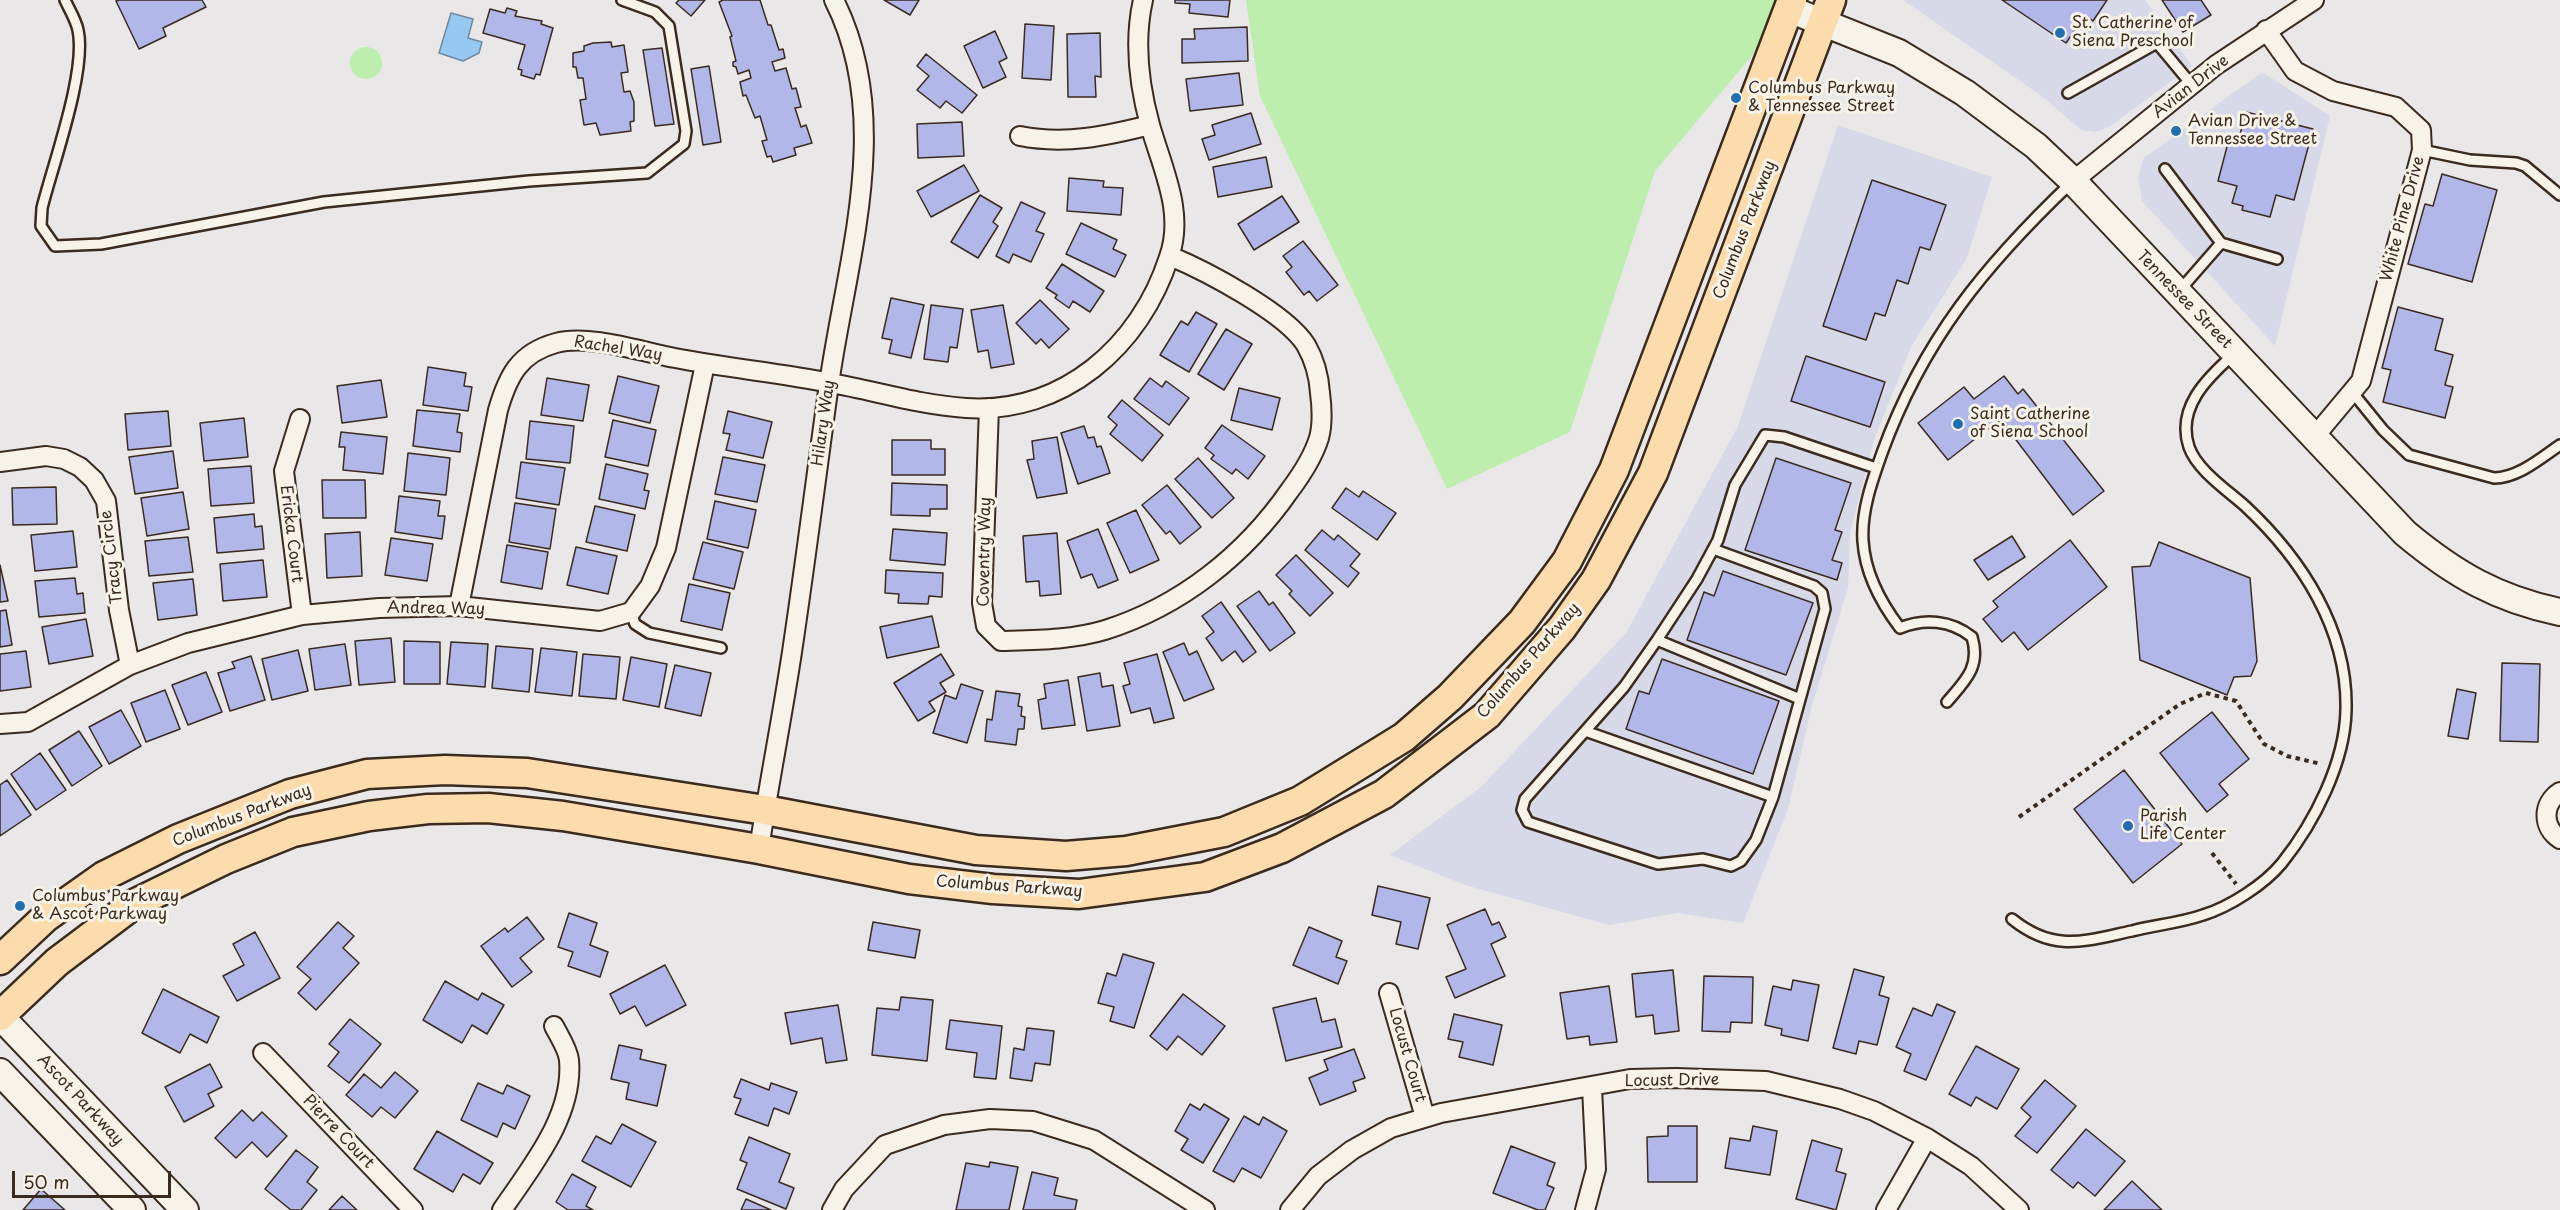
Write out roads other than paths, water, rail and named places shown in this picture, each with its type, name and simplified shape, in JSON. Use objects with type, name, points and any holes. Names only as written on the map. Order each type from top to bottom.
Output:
[{"type":"main road","name":"Tennessee Street","points":[[1791,4],[1828,10],[1965,93],[2036,146],[2073,181],[2405,533],[2443,565],[2528,605],[2560,612]]},
{"type":"main road","name":"Columbus Parkway","points":[[0,960],[46,917],[104,876],[178,839],[290,794],[367,774],[445,770],[527,773],[765,810],[976,850],[1066,856],[1126,851],[1224,832],[1300,801],[1404,737],[1450,697],[1522,622],[1567,561],[1614,470],[1791,4]]},
{"type":"main road","name":"Columbus Parkway","points":[[0,1016],[57,962],[134,904],[226,859],[303,830],[369,816],[428,809],[488,808],[563,816],[759,849],[909,879],[993,889],[1068,894],[1135,888],[1205,877],[1282,848],[1384,794],[1487,715],[1562,628],[1596,580],[1653,473],[1828,10]]},
{"type":"main road","name":"Ascot Parkway","points":[[0,1016],[185,1210]]},
{"type":"main road","points":[[0,1072],[132,1210]]},
{"type":"street","name":"Hilary Way","points":[[759,849],[792,654],[829,383],[856,226],[864,137],[861,77],[844,21],[834,0]]},
{"type":"street","name":"Rachel Way","points":[[459,606],[506,380],[517,365],[546,346],[581,340],[705,364],[829,383],[924,404],[989,408],[1026,402],[1055,392],[1108,358],[1149,303],[1170,256],[1174,233],[1173,196],[1150,125],[1142,86],[1138,21],[1143,0]]},
{"type":"street","name":"Avian Drive","points":[[2073,181],[2192,85],[2266,30],[2293,5],[2314,0]]},
{"type":"street","name":"White Pine Drive","points":[[2266,30],[2295,71],[2333,91],[2396,107],[2421,130],[2422,150],[2361,381],[2315,436]]},
{"type":"street","points":[[1020,136],[1049,142],[1120,133],[1150,125]]},
{"type":"street","name":"Coventry Way","points":[[989,408],[982,603],[986,626],[1001,641],[1056,639],[1103,630],[1145,615],[1187,592],[1225,564],[1260,531],[1307,466],[1319,438],[1322,413],[1319,378],[1306,345],[1274,314],[1211,274],[1170,256]]},
{"type":"street","points":[[631,612],[650,586],[666,548],[705,364]]},
{"type":"street","name":"Ericka Court","points":[[300,419],[284,471],[302,615]]},
{"type":"street","name":"Tracy Circle","points":[[0,462],[46,456],[64,459],[80,467],[94,480],[106,501],[118,610],[130,665]]},
{"type":"street","name":"Andrea Way","points":[[0,724],[28,722],[130,665],[188,643],[302,615],[379,608],[459,606],[600,621],[631,612]]},
{"type":"street","points":[[2560,792],[2549,803],[2546,812],[2550,830],[2560,839]]},
{"type":"street","name":"Locust Court","points":[[1389,993],[1425,1117]]},
{"type":"street","points":[[502,1210],[548,1142],[560,1113],[567,1085],[569,1058],[554,1026]]},
{"type":"street","name":"Pierre Court","points":[[263,1053],[413,1210]]},
{"type":"street","name":"Locust Drive","points":[[1290,1210],[1318,1176],[1352,1150],[1390,1128],[1425,1117],[1592,1088],[1630,1079],[1766,1081],[1857,1105],[1927,1138],[1971,1166],[2019,1210]]},
{"type":"street","points":[[1585,1210],[1596,1168],[1592,1088]]},
{"type":"street","points":[[832,1210],[844,1189],[885,1145],[944,1125],[990,1119],[1033,1121],[1094,1140],[1205,1210]]},
{"type":"street","points":[[1886,1210],[1927,1138]]},
{"type":"lane","points":[[64,0],[78,28],[80,48],[77,79],[42,208],[41,226],[55,246],[101,244],[324,202],[530,181],[647,173],[684,144],[686,131],[669,26],[655,12],[622,0]]},
{"type":"lane","points":[[2068,93],[2157,43],[2192,85]]},
{"type":"lane","points":[[2422,150],[2470,160],[2516,163],[2525,166],[2560,195]]},
{"type":"lane","points":[[2165,169],[2222,243],[2277,259]]},
{"type":"lane","points":[[1947,702],[1972,674],[1976,656],[1972,637],[1953,625],[1916,622],[1900,628],[1882,606],[1865,557],[1864,513],[1876,468],[1906,393],[1946,324],[2021,231],[2073,181]]},
{"type":"lane","points":[[2178,292],[2222,243]]},
{"type":"lane","points":[[2012,920],[2037,936],[2052,941],[2076,943],[2204,915],[2243,894],[2282,863],[2310,819],[2334,767],[2344,733],[2346,696],[2337,637],[2328,616],[2307,579],[2277,540],[2198,461],[2189,446],[2187,431],[2193,399],[2205,380],[2235,353]]},
{"type":"lane","points":[[2353,393],[2383,430],[2409,455],[2494,478],[2503,478],[2529,466],[2560,445]]},
{"type":"lane","points":[[1713,549],[1814,586],[1822,593],[1826,609],[1773,797],[1756,840],[1741,861],[1731,866],[1703,859],[1658,864],[1528,822],[1522,810],[1525,799],[1624,687],[1657,640],[1713,549],[1735,485],[1765,435],[1784,437],[1876,468]]},
{"type":"lane","points":[[631,612],[635,624],[649,633],[721,648]]},
{"type":"lane","points":[[1657,640],[1800,699]]},
{"type":"lane","points":[[1585,731],[1773,797]]},
{"type":"water","points":[[451,13],[473,19],[468,38],[482,42],[479,53],[463,61],[439,53]]},
{"type":"place","name":"St. Catherine of Siena Preschool","points":[[2060,33]]},
{"type":"place","name":"Columbus Parkway & Tennessee Street","points":[[1736,98]]},
{"type":"place","name":"Avian Drive & Tennessee Street","points":[[2176,131]]},
{"type":"place","name":"Saint Catherine of Siena School","points":[[1958,424]]},
{"type":"place","name":"Parish Life Center","points":[[2128,826]]},
{"type":"place","name":"Columbus Parkway & Ascot Parkway","points":[[20,906]]}]
